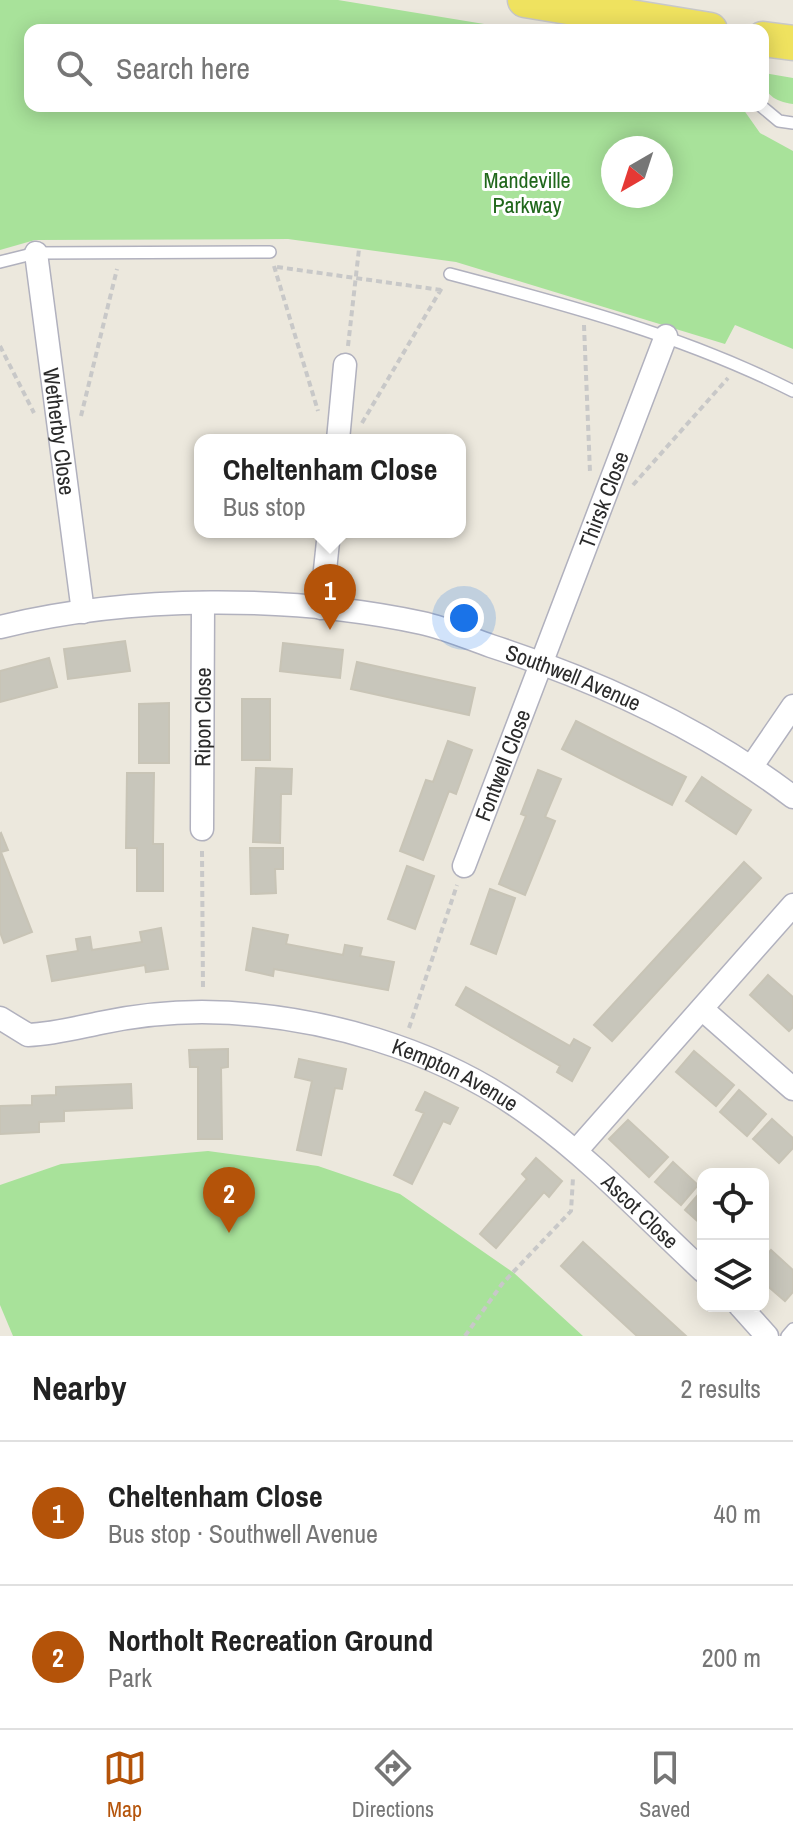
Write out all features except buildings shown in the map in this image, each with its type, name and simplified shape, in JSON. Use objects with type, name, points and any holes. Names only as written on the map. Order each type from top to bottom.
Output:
[{"type":"main road","points":[[525,0],[576,4],[679,24]]},
{"type":"main road","points":[[769,40],[793,43]]},
{"type":"street","name":"Wetherby Close","points":[[36,253],[83,612]]},
{"type":"street","name":"Thirsk Close","points":[[542,662],[666,336]]},
{"type":"street","points":[[330,433],[345,365]]},
{"type":"street","points":[[321,608],[328,538]]},
{"type":"street","name":"Southwell Avenue","points":[[0,627],[83,612],[203,603],[321,608],[424,623],[542,662],[631,698],[752,766],[793,797]]},
{"type":"street","name":"Ripon Close","points":[[202,829],[203,603]]},
{"type":"street","name":"Fontwell Close","points":[[464,866],[542,662]]},
{"type":"street","points":[[752,766],[793,706]]},
{"type":"street","points":[[576,1151],[793,905]]},
{"type":"street","points":[[702,1009],[793,1089]]},
{"type":"street","name":"Kempton Avenue","points":[[0,1018],[28,1035],[154,1014],[203,1012],[299,1021],[402,1049],[488,1089],[531,1115],[576,1151]]},
{"type":"street","name":"Ascot Close","points":[[576,1151],[697,1265]]},
{"type":"street","points":[[746,1312],[767,1336]]},
{"type":"lane","points":[[768,112],[779,121],[793,123]]},
{"type":"lane","points":[[0,262],[36,253],[270,252]]},
{"type":"lane","points":[[450,274],[583,309],[666,336],[740,364],[793,391]]},
{"type":"lane","points":[[787,1336],[793,1329]]},
{"type":"path","points":[[345,365],[359,249]]},
{"type":"path","points":[[270,252],[330,433]]},
{"type":"path","points":[[274,267],[441,290]]},
{"type":"path","points":[[360,426],[450,274]]},
{"type":"path","points":[[202,829],[203,1012]]},
{"type":"path","points":[[402,1049],[464,866]]},
{"type":"path","points":[[465,1336],[502,1284],[571,1211],[576,1151]]},
{"type":"green space","name":"Mandeville Parkway","points":[[0,0],[338,0],[484,24],[24,24],[24,112],[745,112],[760,133],[793,151],[793,349],[735,325],[725,344],[456,262],[288,239],[35,240],[0,250]]},
{"type":"green space","points":[[769,74],[793,78],[793,104],[771,95]]},
{"type":"green space","points":[[208,1151],[318,1166],[400,1194],[514,1273],[583,1336],[13,1336],[0,1305],[0,1185],[61,1164]]},
{"type":"place","name":"Cheltenham Close","points":[[330,630]]},
{"type":"place","name":"Northolt Recreation Ground","points":[[229,1233]]}]
